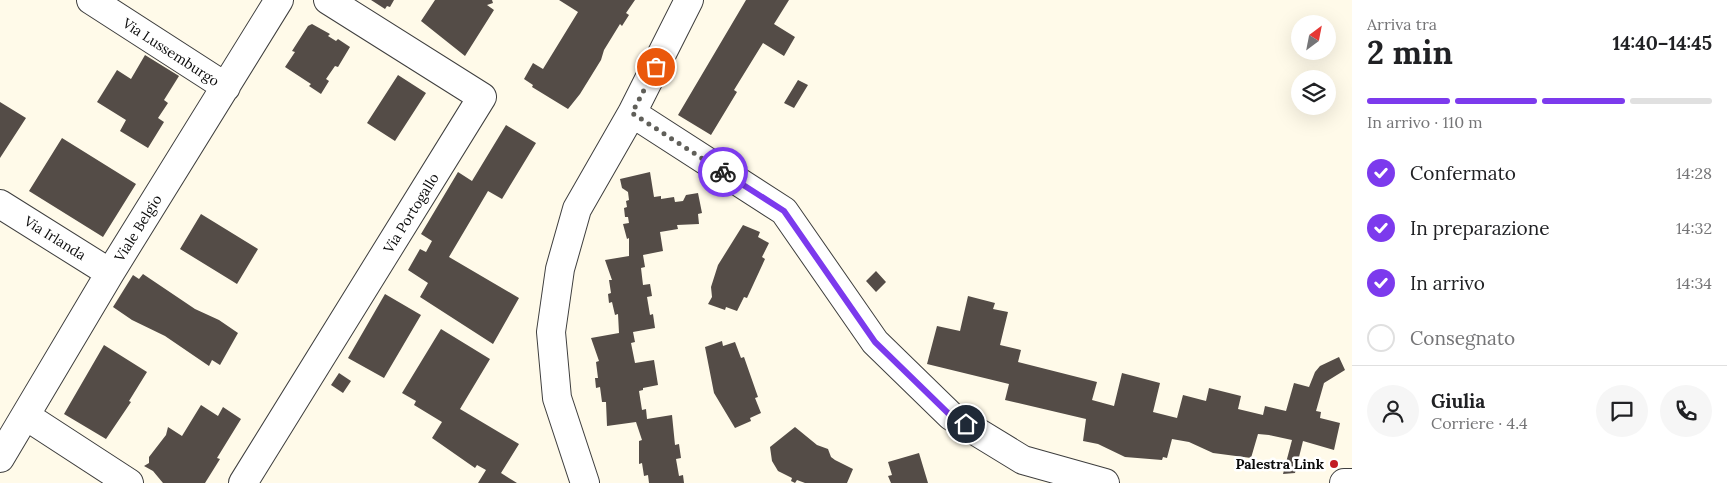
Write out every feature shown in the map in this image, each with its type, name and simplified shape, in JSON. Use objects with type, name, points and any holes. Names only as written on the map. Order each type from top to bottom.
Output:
[{"type":"street","name":"Via Lussemburgo","points":[[91,0],[226,87]]},
{"type":"street","name":"Viale Belgio","points":[[0,458],[110,273],[279,0]]},
{"type":"street","name":"Via Portogallo","points":[[243,483],[482,97],[328,0]]},
{"type":"street","points":[[585,483],[557,398],[551,332],[560,269],[577,209],[632,113],[689,0]]},
{"type":"street","points":[[632,113],[784,211],[875,342],[951,416],[1023,460],[1105,483]]},
{"type":"street","name":"Via Irlanda","points":[[0,204],[110,273]]},
{"type":"street","points":[[26,416],[130,483]]},
{"type":"street","points":[[1344,483],[1352,483]]},
{"type":"building","points":[[371,0],[394,0],[390,7],[387,6],[385,9]]},
{"type":"building","points":[[435,0],[492,0],[493,3],[487,5],[494,10],[465,56],[421,21]]},
{"type":"building","points":[[559,0],[635,0],[626,13],[629,15],[622,26],[620,24],[604,50],[601,60],[580,94],[568,109],[532,87],[533,85],[524,79],[533,63],[543,69],[578,12]]},
{"type":"building","points":[[746,0],[789,0],[774,24],[795,37],[784,56],[763,43],[734,90],[737,92],[711,135],[678,115]]},
{"type":"building","points":[[312,24],[330,34],[328,36],[336,41],[338,39],[350,47],[338,67],[335,66],[326,79],[329,81],[321,94],[309,86],[311,84],[285,67],[295,52],[292,51],[308,26]]},
{"type":"building","points":[[145,55],[179,76],[164,100],[168,103],[158,118],[164,122],[148,148],[120,131],[126,120],[97,102],[117,70],[131,79]]},
{"type":"building","points":[[398,75],[426,93],[395,141],[367,123]]},
{"type":"building","points":[[798,80],[808,85],[794,108],[784,103]]},
{"type":"building","points":[[0,102],[26,118],[0,158]]},
{"type":"building","points":[[506,125],[536,143],[502,199],[488,191],[449,257],[519,298],[493,344],[420,297],[428,283],[408,270],[420,249],[426,252],[432,241],[421,234],[458,172],[472,181]]},
{"type":"building","points":[[62,138],[136,184],[103,237],[29,191]]},
{"type":"building","points":[[650,172],[654,197],[661,196],[661,199],[674,197],[675,202],[683,201],[686,195],[698,193],[702,213],[698,214],[699,224],[677,225],[678,229],[660,232],[663,251],[643,255],[645,267],[641,268],[643,285],[650,284],[652,296],[647,297],[650,315],[653,314],[655,328],[633,332],[635,342],[631,343],[635,363],[654,360],[658,385],[643,388],[643,390],[639,391],[642,410],[646,409],[647,419],[672,415],[675,445],[679,444],[681,458],[676,459],[679,476],[683,475],[684,483],[649,483],[648,475],[644,476],[642,463],[639,464],[639,441],[642,440],[636,422],[607,426],[606,402],[602,402],[600,387],[596,388],[595,378],[598,378],[596,362],[599,361],[591,338],[619,333],[618,314],[615,315],[612,302],[609,303],[608,294],[611,293],[609,280],[612,280],[605,260],[629,256],[629,238],[627,239],[623,224],[629,223],[628,217],[625,217],[624,208],[627,207],[626,201],[629,200],[628,192],[622,188],[620,179]]},
{"type":"building","points":[[201,214],[258,249],[237,284],[180,249]]},
{"type":"building","points":[[743,225],[760,232],[758,237],[769,243],[762,257],[765,259],[747,298],[744,297],[737,311],[726,307],[725,310],[708,304],[712,297],[711,287],[718,265]]},
{"type":"building","points":[[876,271],[886,282],[876,292],[866,281]]},
{"type":"building","points":[[143,274],[195,309],[219,320],[238,333],[220,365],[212,360],[209,366],[165,336],[132,320],[113,307],[133,275],[139,279]]},
{"type":"building","points":[[385,294],[421,315],[384,378],[348,358]]},
{"type":"building","points":[[968,296],[995,303],[993,309],[1008,312],[1000,345],[1021,350],[1018,362],[1097,382],[1092,400],[1114,406],[1122,373],[1160,383],[1153,412],[1177,418],[1183,395],[1206,401],[1209,388],[1241,396],[1238,409],[1263,415],[1265,406],[1286,411],[1294,383],[1309,387],[1315,372],[1320,366],[1339,357],[1345,370],[1324,383],[1316,411],[1321,412],[1320,418],[1340,423],[1334,450],[1303,441],[1295,473],[1283,474],[1292,440],[1269,435],[1258,434],[1251,458],[1213,453],[1189,442],[1172,439],[1167,458],[1163,457],[1162,460],[1125,457],[1098,444],[1083,441],[1086,419],[1005,400],[1009,384],[927,364],[937,326],[960,331]]},
{"type":"building","points":[[441,329],[490,359],[460,409],[519,444],[501,473],[517,483],[478,483],[486,470],[477,465],[475,468],[432,438],[442,422],[414,405],[416,401],[402,393]]},
{"type":"building","points":[[722,341],[723,346],[735,342],[741,358],[744,357],[758,397],[755,398],[761,413],[750,418],[751,421],[735,428],[714,393],[705,347]]},
{"type":"building","points":[[104,345],[147,372],[129,401],[131,402],[106,439],[64,414]]},
{"type":"building","points":[[339,373],[351,381],[343,393],[331,385]]},
{"type":"building","points":[[201,405],[218,416],[223,407],[241,419],[217,458],[220,459],[205,483],[163,483],[153,471],[144,466],[149,463],[149,457],[166,435],[168,427],[182,436]]},
{"type":"building","points":[[795,427],[817,445],[828,449],[831,457],[835,460],[853,469],[847,483],[805,483],[797,480],[795,483],[791,481],[792,478],[778,471],[772,461],[770,447]]},
{"type":"building","points":[[919,453],[928,483],[891,483],[888,476],[892,475],[888,462]]},
{"type":"way so far","points":[[656,67],[632,113],[723,172]]},
{"type":"place","name":"Palestra Link","points":[[1334,464]]},
{"type":"route","points":[[723,172],[784,211],[875,342],[951,416],[966,424]]}]
